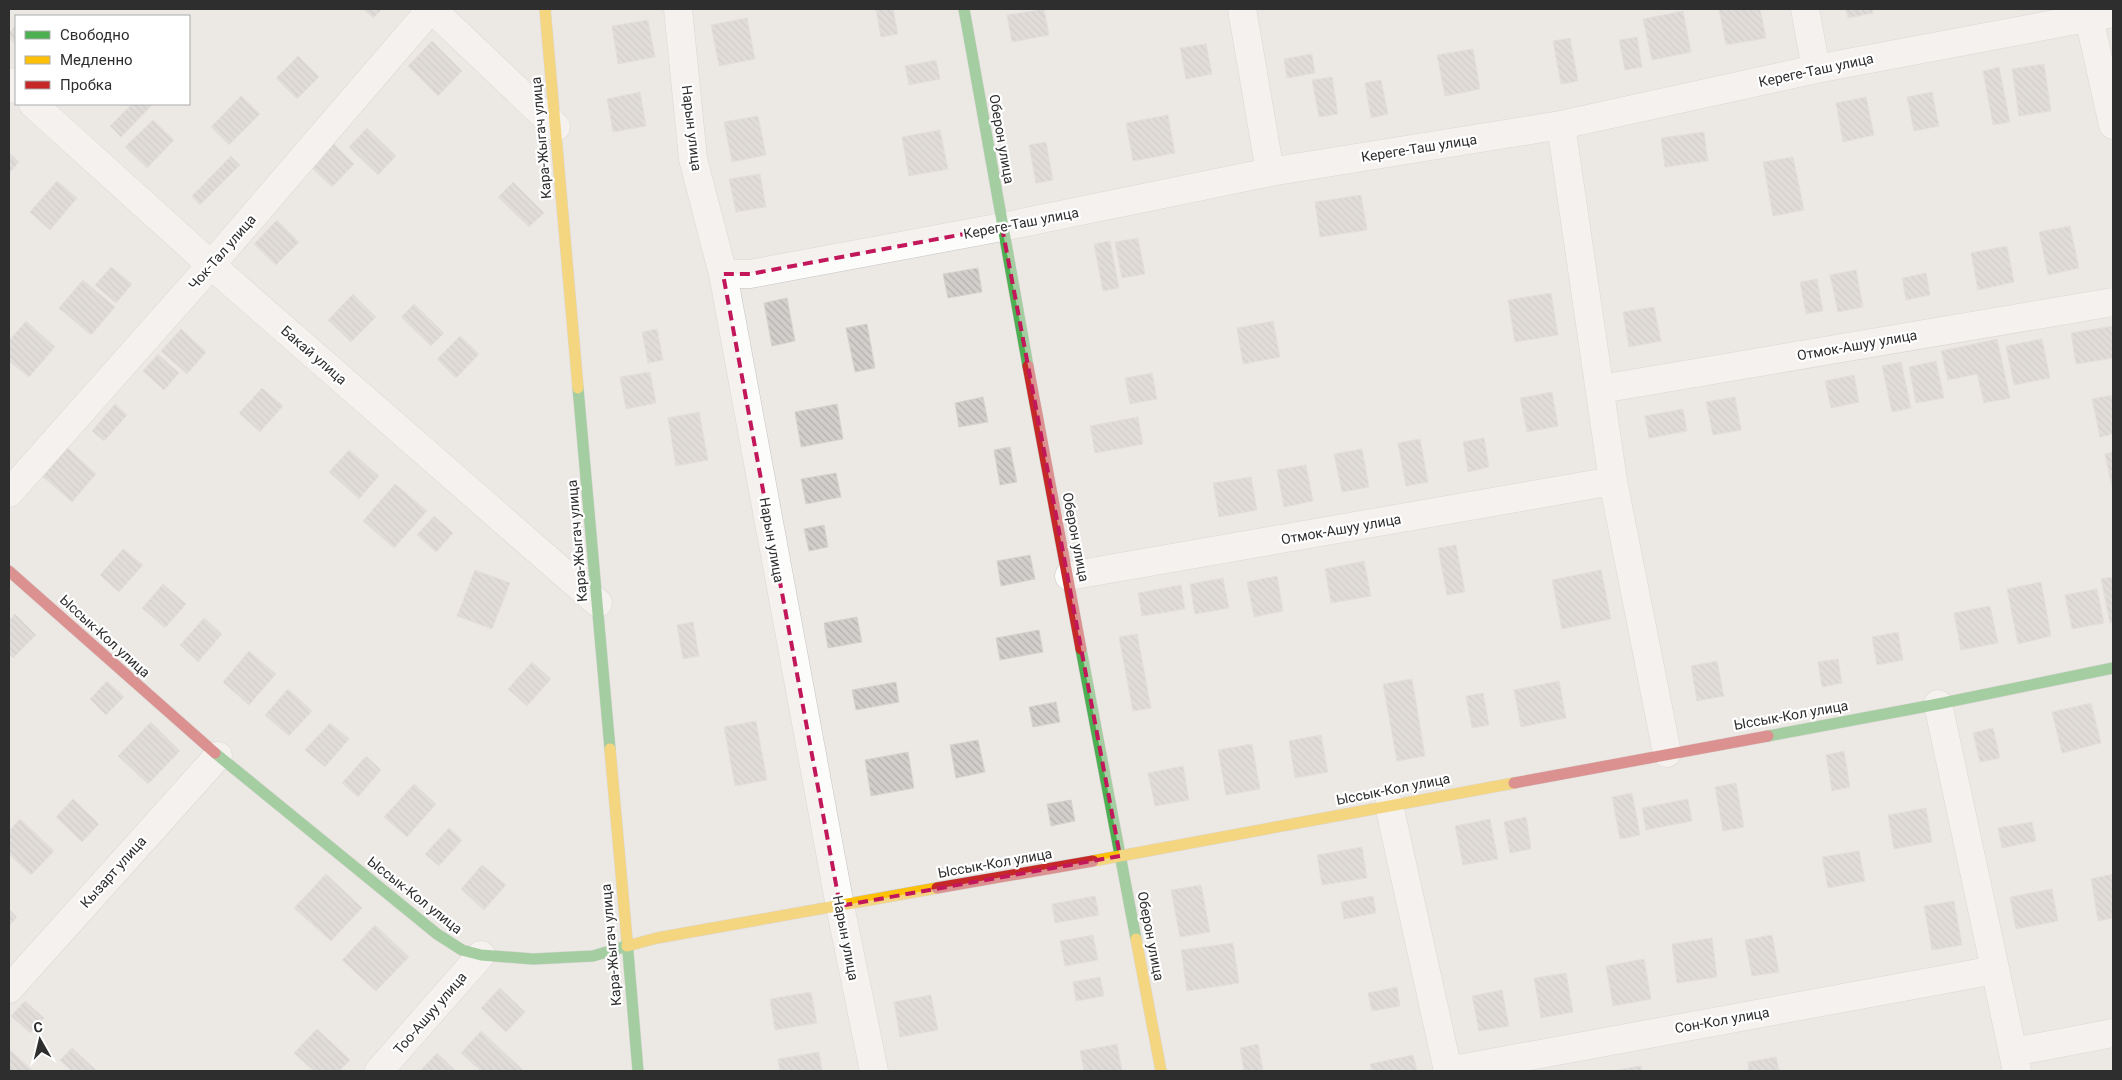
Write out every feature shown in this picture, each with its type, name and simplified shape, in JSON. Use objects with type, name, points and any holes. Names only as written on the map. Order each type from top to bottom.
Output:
[{"type":"street","points":[[431,9],[556,127]]},
{"type":"street","name":"Чок-Тал улица","points":[[9,493],[211,265],[431,9]]},
{"type":"street","name":"Кара-Жыгач улица","points":[[545,9],[638,1071]]},
{"type":"street","name":"Нарын улица","points":[[678,9],[693,159],[723,274],[840,906],[874,1071]]},
{"type":"street","name":"Оберон улица","points":[[964,9],[1002,227],[1161,1071]]},
{"type":"street","points":[[1242,9],[1270,172]]},
{"type":"street","points":[[1805,9],[1816,69]]},
{"type":"street","points":[[2096,13],[2113,125]]},
{"type":"street","name":"Кереге-Таш улица","points":[[723,274],[750,274],[1002,227],[1270,172],[1561,125],[1816,69],[2096,13]]},
{"type":"street","name":"Бакай улица","points":[[34,105],[211,265],[598,603]]},
{"type":"street","points":[[1561,125],[1613,481],[1667,753]]},
{"type":"street","name":"Отмок-Ашуу улица","points":[[1601,389],[2113,302]]},
{"type":"street","name":"Отмок-Ашуу улица","points":[[1068,576],[1613,481]]},
{"type":"street","name":"Ыссык-Кол улица","points":[[9,571],[218,756],[437,934],[462,950],[481,955],[533,959],[584,957],[657,938],[1120,856],[1938,704],[2113,668]]},
{"type":"street","points":[[1938,704],[2015,1062],[2113,1033]]},
{"type":"street","name":"Кызарт улица","points":[[9,989],[218,756]]},
{"type":"street","name":"Сон-Кол улица","points":[[1389,805],[1448,1071],[1995,970]]},
{"type":"street","name":"Тоо-Ашуу улица","points":[[379,1071],[481,955]]},
{"type":"highlighted area","points":[[1002,227],[1120,856],[840,906],[723,274],[750,274]]},
{"type":"building","points":[[364,9],[382,9],[373,18]]},
{"type":"building","points":[[876,9],[893,9],[898,34],[881,37]]},
{"type":"building","points":[[1044,9],[1049,35],[1012,42],[1007,15]]},
{"type":"building","points":[[1719,9],[1760,9],[1766,38],[1726,45]]},
{"type":"building","points":[[1846,9],[1872,9],[1873,13],[1848,18]]},
{"type":"building","points":[[1683,11],[1691,52],[1652,60],[1643,19]]},
{"type":"building","points":[[747,18],[755,59],[719,66],[711,25]]},
{"type":"building","points":[[648,20],[655,57],[618,64],[612,26]]},
{"type":"building","points":[[15,26],[15,44],[9,37],[9,33]]},
{"type":"building","points":[[1637,37],[1642,67],[1625,70],[1619,40]]},
{"type":"building","points":[[1570,38],[1578,81],[1561,84],[1553,41]]},
{"type":"building","points":[[432,41],[462,71],[438,96],[408,66]]},
{"type":"building","points":[[1206,44],[1212,74],[1186,79],[1180,48]]},
{"type":"building","points":[[1473,49],[1480,89],[1445,96],[1437,55]]},
{"type":"building","points":[[1312,54],[1315,73],[1287,78],[1284,59]]},
{"type":"building","points":[[298,56],[319,77],[297,99],[276,78]]},
{"type":"building","points":[[936,60],[940,79],[909,85],[905,66]]},
{"type":"building","points":[[2044,64],[2051,111],[2019,116],[2012,69]]},
{"type":"building","points":[[1999,67],[2010,122],[1993,125],[1983,71]]},
{"type":"building","points":[[1332,77],[1338,114],[1319,117],[1312,80]]},
{"type":"building","points":[[1381,80],[1388,114],[1371,118],[1365,83]]},
{"type":"building","points":[[640,92],[646,126],[613,132],[607,99]]},
{"type":"building","points":[[1932,92],[1939,126],[1914,131],[1907,97]]},
{"type":"building","points":[[241,96],[260,114],[229,145],[211,127]]},
{"type":"building","points":[[1866,97],[1874,135],[1843,142],[1836,103]]},
{"type":"building","points":[[131,105],[152,105],[121,137],[110,126]]},
{"type":"building","points":[[1168,115],[1175,153],[1133,161],[1126,123]]},
{"type":"building","points":[[758,116],[766,155],[732,162],[724,122]]},
{"type":"building","points":[[153,120],[174,140],[147,168],[125,147]]},
{"type":"building","points":[[367,128],[396,156],[378,175],[349,147]]},
{"type":"building","points":[[940,130],[948,169],[909,176],[902,137]]},
{"type":"building","points":[[1704,132],[1708,161],[1665,167],[1661,138]]},
{"type":"building","points":[[1046,142],[1053,180],[1036,183],[1029,145]]},
{"type":"building","points":[[334,144],[354,164],[332,187],[311,167]]},
{"type":"building","points":[[9,153],[19,162],[9,173]]},
{"type":"building","points":[[231,156],[240,165],[200,205],[192,196]]},
{"type":"building","points":[[1793,157],[1804,210],[1773,216],[1763,162]]},
{"type":"building","points":[[760,174],[766,207],[736,212],[729,179]]},
{"type":"building","points":[[57,181],[77,198],[50,230],[30,212]]},
{"type":"building","points":[[513,182],[544,213],[529,227],[498,197]]},
{"type":"building","points":[[1361,195],[1367,230],[1320,237],[1315,202]]},
{"type":"building","points":[[277,220],[299,242],[276,265],[254,244]]},
{"type":"building","points":[[2070,226],[2079,268],[2048,275],[2039,232]]},
{"type":"building","points":[[1138,238],[1145,274],[1122,278],[1115,242]]},
{"type":"building","points":[[1110,241],[1119,288],[1103,291],[1094,244]]},
{"type":"building","points":[[2007,246],[2014,282],[1978,290],[1971,253]]},
{"type":"building","points":[[111,267],[132,284],[116,303],[95,285]]},
{"type":"building","points":[[978,268],[982,292],[948,298],[943,274]]},
{"type":"building","points":[[1856,270],[1863,307],[1838,312],[1830,275]]},
{"type":"building","points":[[1926,273],[1930,295],[1906,300],[1902,278]]},
{"type":"building","points":[[1817,279],[1823,311],[1806,314],[1800,282]]},
{"type":"building","points":[[83,280],[115,307],[91,335],[59,308]]},
{"type":"building","points":[[1551,293],[1558,335],[1515,342],[1508,300]]},
{"type":"building","points":[[353,294],[376,317],[351,342],[328,320]]},
{"type":"building","points":[[787,298],[795,341],[772,346],[764,303]]},
{"type":"building","points":[[414,304],[444,333],[431,346],[401,317]]},
{"type":"building","points":[[1654,307],[1661,341],[1629,347],[1623,312]]},
{"type":"building","points":[[26,321],[55,347],[29,377],[9,361],[9,341]]},
{"type":"building","points":[[1273,321],[1280,357],[1243,364],[1237,328]]},
{"type":"building","points":[[867,324],[875,368],[855,372],[846,328]]},
{"type":"building","points":[[2113,326],[2113,358],[2076,364],[2071,333]]},
{"type":"building","points":[[181,329],[206,352],[187,374],[161,351]]},
{"type":"building","points":[[657,329],[663,360],[648,363],[642,332]]},
{"type":"building","points":[[460,336],[479,354],[456,378],[437,359]]},
{"type":"building","points":[[1997,339],[2010,398],[1984,403],[1977,374],[1948,380],[1941,351]]},
{"type":"building","points":[[2042,339],[2050,378],[2014,385],[2006,346]]},
{"type":"building","points":[[158,354],[179,373],[164,390],[143,371]]},
{"type":"building","points":[[1936,361],[1944,398],[1916,403],[1909,367]]},
{"type":"building","points":[[1901,362],[1911,408],[1892,412],[1882,366]]},
{"type":"building","points":[[650,372],[656,403],[626,409],[620,377]]},
{"type":"building","points":[[1152,373],[1157,399],[1130,404],[1125,378]]},
{"type":"building","points":[[1854,375],[1859,402],[1831,408],[1825,381]]},
{"type":"building","points":[[262,388],[283,406],[260,432],[239,413]]},
{"type":"building","points":[[1552,392],[1558,426],[1527,432],[1520,398]]},
{"type":"building","points":[[2113,395],[2113,434],[2100,437],[2092,399]]},
{"type":"building","points":[[983,397],[988,422],[959,427],[955,403]]},
{"type":"building","points":[[1735,397],[1741,430],[1713,435],[1706,402]]},
{"type":"building","points":[[115,404],[127,415],[104,441],[92,431]]},
{"type":"building","points":[[837,404],[843,439],[801,447],[795,412]]},
{"type":"building","points":[[1683,409],[1687,431],[1649,438],[1645,416]]},
{"type":"building","points":[[699,412],[708,460],[676,466],[668,418]]},
{"type":"building","points":[[1138,417],[1143,444],[1095,453],[1090,426]]},
{"type":"building","points":[[1484,438],[1489,467],[1468,472],[1463,442]]},
{"type":"building","points":[[1420,439],[1428,482],[1406,486],[1398,443]]},
{"type":"building","points":[[65,446],[96,474],[72,502],[41,475]]},
{"type":"building","points":[[1010,447],[1017,482],[1000,485],[994,450]]},
{"type":"building","points":[[1362,449],[1369,487],[1342,492],[1334,454]]},
{"type":"building","points":[[349,450],[379,476],[359,499],[329,472]]},
{"type":"building","points":[[2113,452],[2113,487],[2112,487],[2105,454]]},
{"type":"building","points":[[1306,465],[1313,501],[1284,507],[1277,470]]},
{"type":"building","points":[[836,473],[841,497],[806,504],[801,479]]},
{"type":"building","points":[[1251,477],[1257,510],[1219,517],[1213,483]]},
{"type":"building","points":[[395,484],[427,511],[394,548],[363,521]]},
{"type":"building","points":[[434,516],[453,533],[436,552],[417,535]]},
{"type":"building","points":[[824,525],[828,547],[809,551],[804,529]]},
{"type":"building","points":[[1456,545],[1465,592],[1447,595],[1438,548]]},
{"type":"building","points":[[123,549],[143,565],[119,592],[100,575]]},
{"type":"building","points":[[1030,555],[1035,579],[1001,586],[997,561]]},
{"type":"building","points":[[1364,561],[1371,596],[1331,603],[1325,569]]},
{"type":"building","points":[[475,570],[510,583],[492,629],[457,616]]},
{"type":"building","points":[[1601,570],[1611,619],[1562,629],[1552,580]]},
{"type":"building","points":[[1277,576],[1283,611],[1254,617],[1247,582]]},
{"type":"building","points":[[2113,577],[2113,622],[2110,623],[2101,579]]},
{"type":"building","points":[[1223,578],[1229,608],[1195,614],[1190,584]]},
{"type":"building","points":[[2041,582],[2051,636],[2018,644],[2007,589]]},
{"type":"building","points":[[163,584],[186,604],[165,628],[142,608]]},
{"type":"building","points":[[1181,585],[1185,609],[1142,616],[1138,593]]},
{"type":"building","points":[[2097,589],[2104,623],[2072,629],[2065,595]]},
{"type":"building","points":[[1990,606],[1998,643],[1961,650],[1954,613]]},
{"type":"building","points":[[15,614],[36,635],[13,658],[9,654],[9,621]]},
{"type":"building","points":[[857,617],[862,642],[828,648],[824,623]]},
{"type":"building","points":[[204,618],[222,634],[198,662],[180,645]]},
{"type":"building","points":[[693,622],[699,656],[683,659],[677,625]]},
{"type":"building","points":[[1039,630],[1043,652],[1000,660],[996,638]]},
{"type":"building","points":[[1898,632],[1903,660],[1877,665],[1872,637]]},
{"type":"building","points":[[1137,634],[1151,708],[1133,711],[1119,637]]},
{"type":"building","points":[[249,651],[276,674],[249,705],[223,682]]},
{"type":"building","points":[[1838,659],[1842,683],[1822,687],[1818,662]]},
{"type":"building","points":[[1717,661],[1724,696],[1697,701],[1691,666]]},
{"type":"building","points":[[532,662],[551,679],[527,706],[508,689]]},
{"type":"building","points":[[1412,679],[1425,756],[1397,761],[1383,684]]},
{"type":"building","points":[[107,681],[124,697],[106,715],[90,699]]},
{"type":"building","points":[[1559,681],[1566,718],[1521,727],[1514,690]]},
{"type":"building","points":[[896,682],[899,702],[856,710],[852,690]]},
{"type":"building","points":[[288,689],[312,711],[289,736],[265,715]]},
{"type":"building","points":[[1483,693],[1489,725],[1472,728],[1466,696]]},
{"type":"building","points":[[1056,702],[1060,722],[1033,727],[1029,707]]},
{"type":"building","points":[[2091,703],[2101,743],[2062,753],[2052,712]]},
{"type":"building","points":[[756,721],[767,780],[735,786],[724,727]]},
{"type":"building","points":[[151,722],[180,751],[148,784],[118,756]]},
{"type":"building","points":[[330,723],[349,739],[325,767],[305,750]]},
{"type":"building","points":[[1993,728],[2000,758],[1980,762],[1973,733]]},
{"type":"building","points":[[1321,735],[1328,772],[1295,778],[1289,741]]},
{"type":"building","points":[[978,740],[985,772],[956,778],[950,745]]},
{"type":"building","points":[[1252,744],[1260,789],[1226,795],[1218,750]]},
{"type":"building","points":[[1844,751],[1850,787],[1832,791],[1826,755]]},
{"type":"building","points":[[908,752],[914,788],[871,796],[865,760]]},
{"type":"building","points":[[366,756],[381,770],[358,797],[342,783]]},
{"type":"building","points":[[1183,766],[1189,800],[1155,806],[1148,773]]},
{"type":"building","points":[[1736,783],[1744,827],[1723,831],[1715,787]]},
{"type":"building","points":[[414,784],[436,804],[407,837],[384,817]]},
{"type":"building","points":[[1632,793],[1640,835],[1620,839],[1612,797]]},
{"type":"building","points":[[73,799],[99,824],[82,842],[56,817]]},
{"type":"building","points":[[1688,799],[1692,821],[1646,830],[1642,808]]},
{"type":"building","points":[[1071,800],[1075,821],[1051,826],[1047,804]]},
{"type":"building","points":[[1926,808],[1932,842],[1894,849],[1888,815]]},
{"type":"building","points":[[1526,817],[1531,849],[1510,853],[1504,822]]},
{"type":"building","points":[[20,819],[54,851],[31,875],[9,854],[9,831]]},
{"type":"building","points":[[1490,819],[1498,859],[1463,865],[1455,826]]},
{"type":"building","points":[[2032,822],[2036,841],[2002,848],[1998,828]]},
{"type":"building","points":[[449,828],[462,840],[439,866],[425,854]]},
{"type":"building","points":[[1362,847],[1367,878],[1322,885],[1317,855]]},
{"type":"building","points":[[1859,851],[1865,881],[1828,888],[1822,857]]},
{"type":"building","points":[[482,865],[506,885],[484,910],[461,889]]},
{"type":"building","points":[[326,874],[362,908],[331,941],[294,908]]},
{"type":"building","points":[[2113,874],[2113,918],[2098,921],[2091,879]]},
{"type":"building","points":[[1201,885],[1210,932],[1180,937],[1171,890]]},
{"type":"building","points":[[2052,889],[2058,921],[2016,929],[2010,897]]},
{"type":"building","points":[[1095,896],[1099,915],[1055,923],[1052,904]]},
{"type":"building","points":[[1373,896],[1376,913],[1344,919],[1341,902]]},
{"type":"building","points":[[1954,901],[1962,945],[1932,950],[1924,906]]},
{"type":"building","points":[[9,909],[17,917],[9,926]]},
{"type":"building","points":[[375,925],[409,957],[376,991],[342,960]]},
{"type":"building","points":[[1093,935],[1098,960],[1065,966],[1060,941]]},
{"type":"building","points":[[1772,935],[1779,972],[1752,976],[1745,940]]},
{"type":"building","points":[[1712,938],[1717,977],[1677,983],[1672,944]]},
{"type":"building","points":[[1233,943],[1239,983],[1187,991],[1181,950]]},
{"type":"building","points":[[1644,959],[1651,999],[1613,1006],[1606,966]]},
{"type":"building","points":[[1566,973],[1573,1012],[1541,1018],[1534,978]]},
{"type":"building","points":[[1100,977],[1104,996],[1076,1001],[1073,982]]},
{"type":"building","points":[[1397,987],[1400,1006],[1372,1011],[1368,993]]},
{"type":"building","points":[[500,988],[525,1012],[506,1032],[481,1008]]},
{"type":"building","points":[[1502,990],[1509,1026],[1479,1031],[1472,996]]},
{"type":"building","points":[[811,992],[817,1023],[775,1030],[770,999]]},
{"type":"building","points":[[931,995],[938,1030],[900,1037],[894,1002]]},
{"type":"building","points":[[25,1001],[44,1018],[30,1033],[11,1016]]},
{"type":"building","points":[[317,1029],[350,1060],[339,1071],[314,1071],[294,1053]]},
{"type":"building","points":[[481,1031],[524,1071],[481,1071],[461,1053]]},
{"type":"building","points":[[1117,1044],[1122,1071],[1084,1071],[1080,1051]]},
{"type":"building","points":[[1258,1044],[1263,1071],[1244,1071],[1240,1048]]},
{"type":"building","points":[[72,1048],[96,1070],[72,1071],[60,1060]]},
{"type":"building","points":[[9,1049],[32,1070],[9,1071]]},
{"type":"building","points":[[819,1052],[822,1071],[780,1071],[778,1059]]},
{"type":"building","points":[[437,1053],[456,1071],[420,1071]]},
{"type":"building","points":[[1413,1055],[1417,1071],[1372,1071],[1370,1064]]},
{"type":"building","points":[[1776,1057],[1779,1071],[1749,1071],[1748,1062]]},
{"type":"building","points":[[1641,1066],[1642,1071],[1612,1071]]},
{"type":"traffic: fast","points":[[964,9],[1028,366]]},
{"type":"traffic: fast","points":[[578,388],[610,749]]},
{"type":"traffic: fast","points":[[1081,649],[1136,939]]},
{"type":"traffic: fast","points":[[1768,736],[2113,668]]},
{"type":"traffic: fast","points":[[215,753],[437,934],[462,950],[481,955],[533,959],[593,956],[627,946]]},
{"type":"traffic: fast","points":[[627,940],[638,1071]]},
{"type":"traffic: slow","points":[[545,9],[578,388]]},
{"type":"traffic: slow","points":[[610,749],[627,940]]},
{"type":"traffic: slow","points":[[1093,861],[1514,783]]},
{"type":"traffic: slow","points":[[627,946],[657,938],[937,888]]},
{"type":"traffic: slow","points":[[1136,939],[1161,1071]]},
{"type":"traffic: jam","points":[[1028,366],[1081,649]]},
{"type":"traffic: jam","points":[[9,571],[215,753]]},
{"type":"traffic: jam","points":[[1514,783],[1768,736]]},
{"type":"traffic: jam","points":[[937,888],[1093,861]]}]
